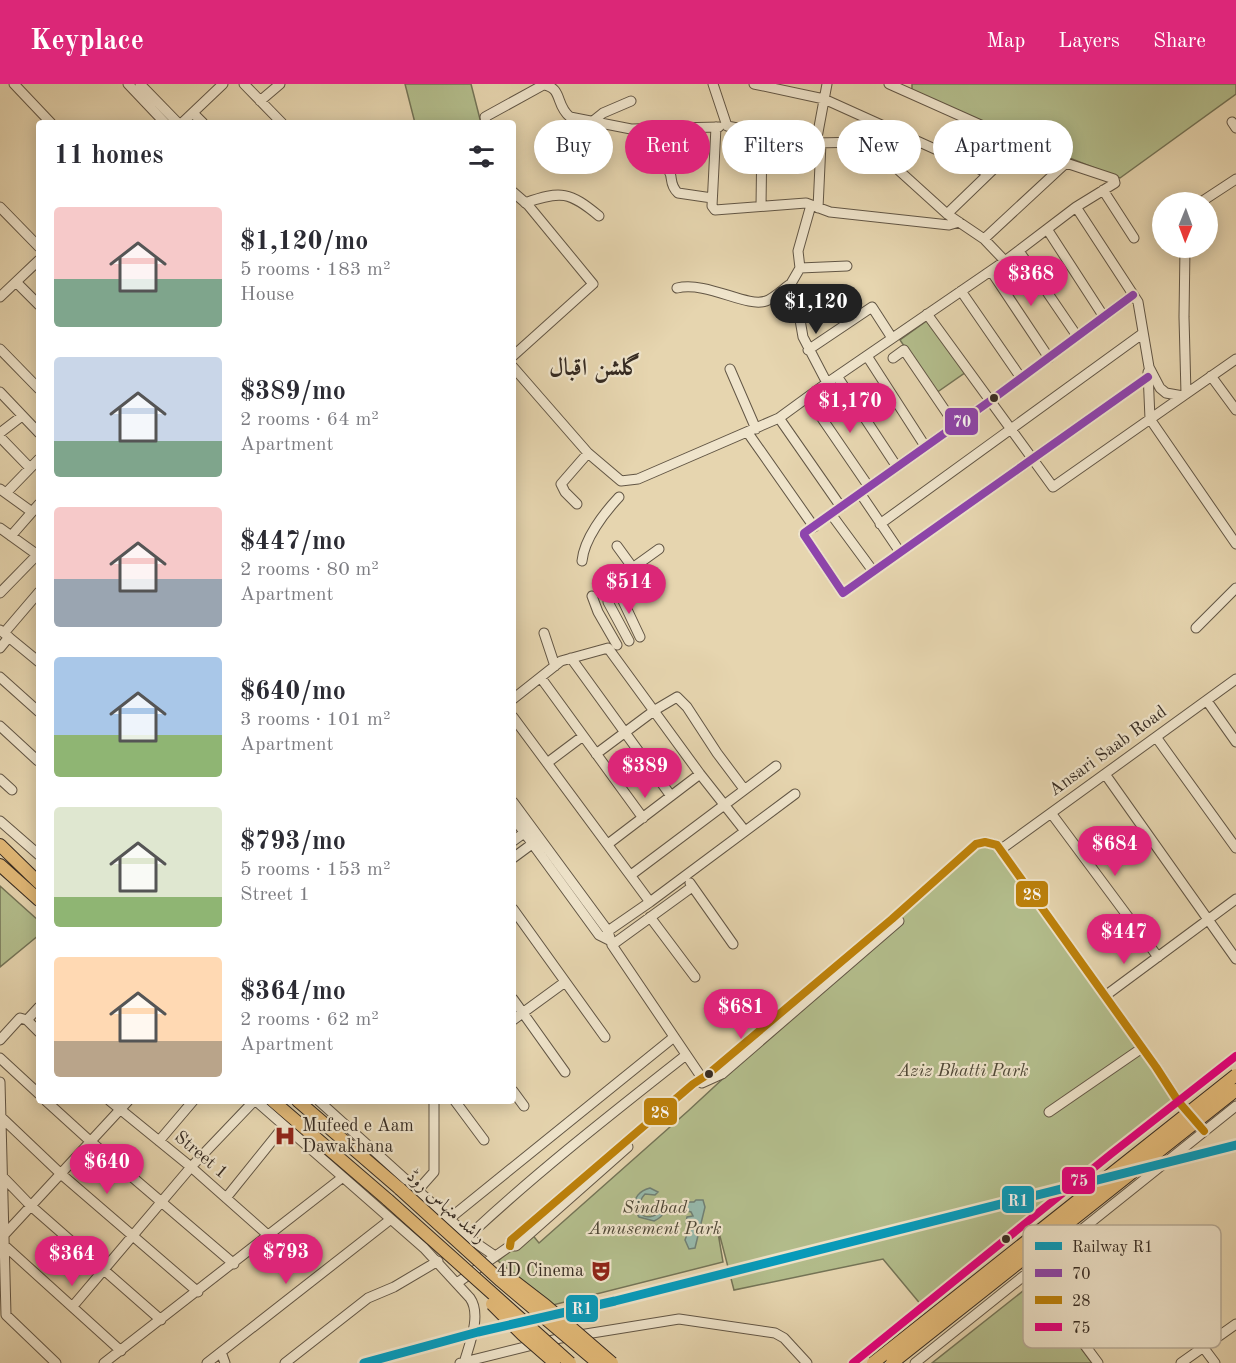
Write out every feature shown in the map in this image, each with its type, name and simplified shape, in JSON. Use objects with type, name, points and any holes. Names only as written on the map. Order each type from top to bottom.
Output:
[{"type":"main road","points":[[0,843],[36,873]]},
{"type":"main road","points":[[0,843],[36,880]]},
{"type":"main road","points":[[0,865],[36,897]]},
{"type":"main road","points":[[0,876],[36,906]]},
{"type":"main road","points":[[1047,1225],[1236,1075]]},
{"type":"main road","points":[[1066,1225],[1236,1090]]},
{"type":"main road","name":"راشد منہاس روڈ","points":[[276,1104],[388,1200],[570,1363]]},
{"type":"main road","name":"راشد منہاس روڈ","points":[[301,1104],[552,1326],[598,1363]]},
{"type":"main road","points":[[873,1363],[1023,1244]]},
{"type":"main road","points":[[472,1254],[495,1267],[545,1305],[612,1363]]},
{"type":"main road","points":[[450,1257],[523,1335],[555,1363]]},
{"type":"main road","points":[[892,1363],[1023,1259]]},
{"type":"street","points":[[14,84],[48,120]]},
{"type":"street","points":[[128,84],[176,120]]},
{"type":"street","points":[[140,84],[163,120]]},
{"type":"street","points":[[184,120],[223,84]]},
{"type":"street","points":[[244,84],[279,120]]},
{"type":"street","points":[[261,101],[280,84]]},
{"type":"street","points":[[712,84],[725,120]]},
{"type":"street","points":[[754,84],[824,99],[933,148]]},
{"type":"street","points":[[822,120],[826,84]]},
{"type":"street","points":[[889,84],[970,120]]},
{"type":"street","points":[[486,120],[485,117],[540,85],[555,89],[563,111],[570,117],[587,120]]},
{"type":"street","points":[[594,120],[603,112],[631,100]]},
{"type":"street","points":[[193,113],[200,120]]},
{"type":"street","points":[[613,125],[631,129],[722,126]]},
{"type":"street","points":[[716,127],[712,198],[712,206],[715,210],[801,203],[830,213],[949,225],[958,222]]},
{"type":"street","points":[[825,143],[862,142],[873,147],[947,214],[984,239],[1005,261]]},
{"type":"street","points":[[516,370],[588,453],[621,481],[638,479],[779,418],[991,271],[1076,207],[1115,181],[1073,166]]},
{"type":"street","points":[[672,174],[673,186],[678,193],[712,198]]},
{"type":"street","points":[[760,206],[761,174]]},
{"type":"street","points":[[677,288],[705,287],[756,302],[768,300],[789,285],[798,275],[800,268],[798,251],[814,206],[817,174]]},
{"type":"street","points":[[947,214],[987,174]]},
{"type":"street","points":[[984,239],[1054,174]]},
{"type":"street","points":[[1216,192],[1236,179]]},
{"type":"street","points":[[1103,190],[1134,238]]},
{"type":"street","points":[[525,203],[548,195],[562,194],[582,202],[599,216]]},
{"type":"street","points":[[516,195],[593,284],[516,353]]},
{"type":"street","points":[[0,207],[36,244]]},
{"type":"street","points":[[1076,207],[1138,302],[1148,372],[1150,419],[1236,544]]},
{"type":"street","points":[[1047,229],[1104,317]]},
{"type":"street","points":[[1018,251],[1077,336]]},
{"type":"street","points":[[1184,395],[1185,258]]},
{"type":"street","points":[[0,297],[36,263]]},
{"type":"street","points":[[800,268],[847,266]]},
{"type":"street","points":[[991,271],[1048,358]]},
{"type":"street","points":[[16,282],[36,302]]},
{"type":"street","points":[[789,285],[808,350],[827,383]]},
{"type":"street","points":[[961,291],[1021,378]]},
{"type":"street","points":[[1134,295],[990,401],[804,532],[804,535],[843,593],[1033,458],[1148,372]]},
{"type":"street","points":[[808,350],[872,307],[892,338]]},
{"type":"street","points":[[927,314],[1053,487],[1236,359]]},
{"type":"street","points":[[880,524],[1142,334]]},
{"type":"street","points":[[0,349],[36,386]]},
{"type":"street","points":[[892,358],[904,350],[955,425]]},
{"type":"street","points":[[867,356],[924,446]]},
{"type":"street","points":[[730,369],[752,431],[814,527]]},
{"type":"street","points":[[1148,372],[1166,393],[1184,395]]},
{"type":"street","points":[[1211,375],[1236,410]]},
{"type":"street","points":[[837,376],[897,466]]},
{"type":"street","points":[[0,393],[36,431]]},
{"type":"street","points":[[808,398],[869,487]]},
{"type":"street","points":[[22,416],[0,435],[30,468]]},
{"type":"street","points":[[779,418],[841,507]]},
{"type":"street","points":[[577,504],[565,492],[561,484],[588,453]]},
{"type":"street","points":[[32,512],[3,491],[36,462]]},
{"type":"street","points":[[860,493],[900,552]]},
{"type":"street","points":[[582,561],[587,543],[619,497]]},
{"type":"street","points":[[11,536],[36,507]]},
{"type":"street","points":[[831,514],[873,571]]},
{"type":"street","points":[[0,528],[36,554]]},
{"type":"street","points":[[617,546],[633,568]]},
{"type":"street","points":[[620,577],[659,549]]},
{"type":"street","points":[[0,593],[36,557]]},
{"type":"street","points":[[1196,628],[1236,588]]},
{"type":"street","points":[[0,648],[4,633],[36,596]]},
{"type":"street","points":[[592,596],[598,612],[617,645]]},
{"type":"street","points":[[623,601],[640,637]]},
{"type":"street","points":[[608,602],[629,641]]},
{"type":"street","points":[[4,633],[36,660]]},
{"type":"street","points":[[544,633],[555,666]]},
{"type":"street","points":[[516,697],[561,661],[608,648],[700,774],[745,831]]},
{"type":"street","points":[[571,658],[671,796]]},
{"type":"street","points":[[0,677],[36,709]]},
{"type":"street","points":[[541,678],[643,818]]},
{"type":"street","name":"Ansari Saab Road","points":[[1000,850],[1236,679]]},
{"type":"street","points":[[596,754],[655,710],[677,697],[687,707],[744,789]]},
{"type":"street","points":[[1207,700],[1236,742]]},
{"type":"street","points":[[516,721],[650,902]]},
{"type":"street","points":[[0,726],[36,759]]},
{"type":"street","points":[[547,762],[583,736]]},
{"type":"street","points":[[1156,737],[1236,848]]},
{"type":"street","points":[[631,875],[776,766]]},
{"type":"street","points":[[608,844],[700,774]]},
{"type":"street","points":[[1105,774],[1236,959]]},
{"type":"street","points":[[0,779],[12,790]]},
{"type":"street","points":[[609,938],[650,902],[795,794]]},
{"type":"street","points":[[516,808],[527,830]]},
{"type":"street","points":[[1051,813],[1158,957]]},
{"type":"street","points":[[516,820],[536,841],[609,938],[703,1080]]},
{"type":"street","points":[[0,821],[36,852]]},
{"type":"street","points":[[516,839],[527,830]]},
{"type":"street","points":[[516,856],[536,841]]},
{"type":"street","points":[[457,1283],[510,1246],[511,1240],[884,926],[976,844],[985,842],[997,845],[1178,1101],[1204,1131]]},
{"type":"street","points":[[686,875],[733,944]]},
{"type":"street","points":[[609,938],[650,917],[692,887]]},
{"type":"street","points":[[1105,996],[1236,899]]},
{"type":"street","points":[[516,913],[605,1037]]},
{"type":"street","points":[[650,917],[695,977]]},
{"type":"street","points":[[516,1018],[565,982]]},
{"type":"street","points":[[516,1003],[565,1072]]},
{"type":"street","points":[[0,1040],[36,1009]]},
{"type":"street","points":[[23,1019],[36,1030]]},
{"type":"street","points":[[449,1219],[674,1037]]},
{"type":"street","points":[[1049,1112],[1142,1048]]},
{"type":"street","points":[[467,1235],[535,1176],[686,1055]]},
{"type":"street","points":[[853,1363],[1006,1238],[1236,1056]]},
{"type":"street","points":[[0,1058],[36,1091]]},
{"type":"street","points":[[0,1082],[6,1315],[56,1363]]},
{"type":"street","points":[[516,1095],[524,1106]]},
{"type":"street","points":[[49,1104],[90,1142],[234,1264]]},
{"type":"street","name":"Street 1","points":[[113,1104],[191,1167],[269,1236]]},
{"type":"street","points":[[4,1240],[31,1206],[125,1104]]},
{"type":"street","points":[[159,1141],[190,1104]]},
{"type":"street","points":[[73,1306],[191,1167],[252,1104]]},
{"type":"street","points":[[258,1104],[438,1261],[473,1302],[473,1326],[463,1363],[561,1338],[679,1319],[775,1333],[784,1338],[807,1363]]},
{"type":"street","points":[[322,1104],[467,1235],[495,1256]]},
{"type":"street","points":[[418,1190],[434,1172],[434,1104]]},
{"type":"street","points":[[457,1104],[483,1140]]},
{"type":"street","points":[[1086,1225],[1236,1106]]},
{"type":"street","points":[[0,1116],[61,1174],[198,1292]]},
{"type":"street","points":[[226,1198],[284,1126]]},
{"type":"street","points":[[2,1176],[31,1206],[161,1320]]},
{"type":"street","points":[[104,1363],[343,1177]]},
{"type":"street","points":[[207,1363],[391,1219]]},
{"type":"street","points":[[1006,1238],[1023,1261]]},
{"type":"street","points":[[4,1240],[121,1351]]},
{"type":"street","points":[[285,1363],[368,1298],[394,1287],[438,1261]]},
{"type":"street","points":[[915,1363],[1023,1276]]},
{"type":"street","points":[[1221,1334],[1236,1324]]},
{"type":"street","points":[[1087,1348],[1098,1363]]},
{"type":"street","points":[[1181,1363],[1202,1348]]},
{"type":"street","points":[[1204,1348],[1215,1363]]},
{"type":"street","points":[[222,1352],[225,1363]]},
{"type":"green space","points":[[405,84],[471,84],[480,120],[414,120]]},
{"type":"green space","points":[[912,84],[1236,84],[1236,94],[1120,178],[1073,159],[1073,120],[979,120],[912,90]]},
{"type":"green space","points":[[928,320],[966,372],[936,393],[900,340]]},
{"type":"green space","name":"Aziz Bhatti Park","points":[[977,844],[1000,850],[1179,1100],[922,1306],[883,1259],[734,1290],[716,1221],[723,1262],[553,1305],[498,1261],[531,1233],[539,1243],[688,1111]]},
{"type":"green space","points":[[0,886],[36,918],[36,937],[0,967]]},
{"type":"green space","points":[[1023,1291],[1023,1348],[1081,1348],[1092,1363],[932,1363]]},
{"type":"shaded area","points":[[650,1188],[658,1192],[655,1195],[645,1194],[639,1206],[641,1214],[648,1217],[656,1215],[666,1203],[664,1214],[654,1221],[639,1217],[634,1209],[638,1195]]},
{"type":"shaded area","points":[[703,1200],[705,1207],[695,1248],[689,1249],[685,1240],[689,1229],[686,1223],[687,1217],[693,1216],[691,1212],[684,1210],[685,1202]]},
{"type":"rail line","name":"R1","points":[[364,1363],[478,1332],[615,1301],[1236,1145]]},
{"type":"transit line","name":"70","points":[[1133,295],[804,535],[843,593],[1148,377]]},
{"type":"transit line","name":"28","points":[[510,1246],[511,1240],[693,1084],[707,1075],[892,919],[976,844],[985,842],[997,845],[1178,1101],[1204,1131]]},
{"type":"transit line","name":"75","points":[[1023,1225],[1236,1056]]},
{"type":"transit line","name":"75","points":[[853,1363],[1023,1225]]},
{"type":"place","name":"Mufeed e Aam Dawakhana","points":[[285,1136]]},
{"type":"place","name":"4D Cinema","points":[[601,1271]]},
{"type":"district","name":"گلشن اقبال","points":[[595,369]]},
{"type":"park label","name":"Sindbad Amusement Park","points":[[655,1218]]}]
